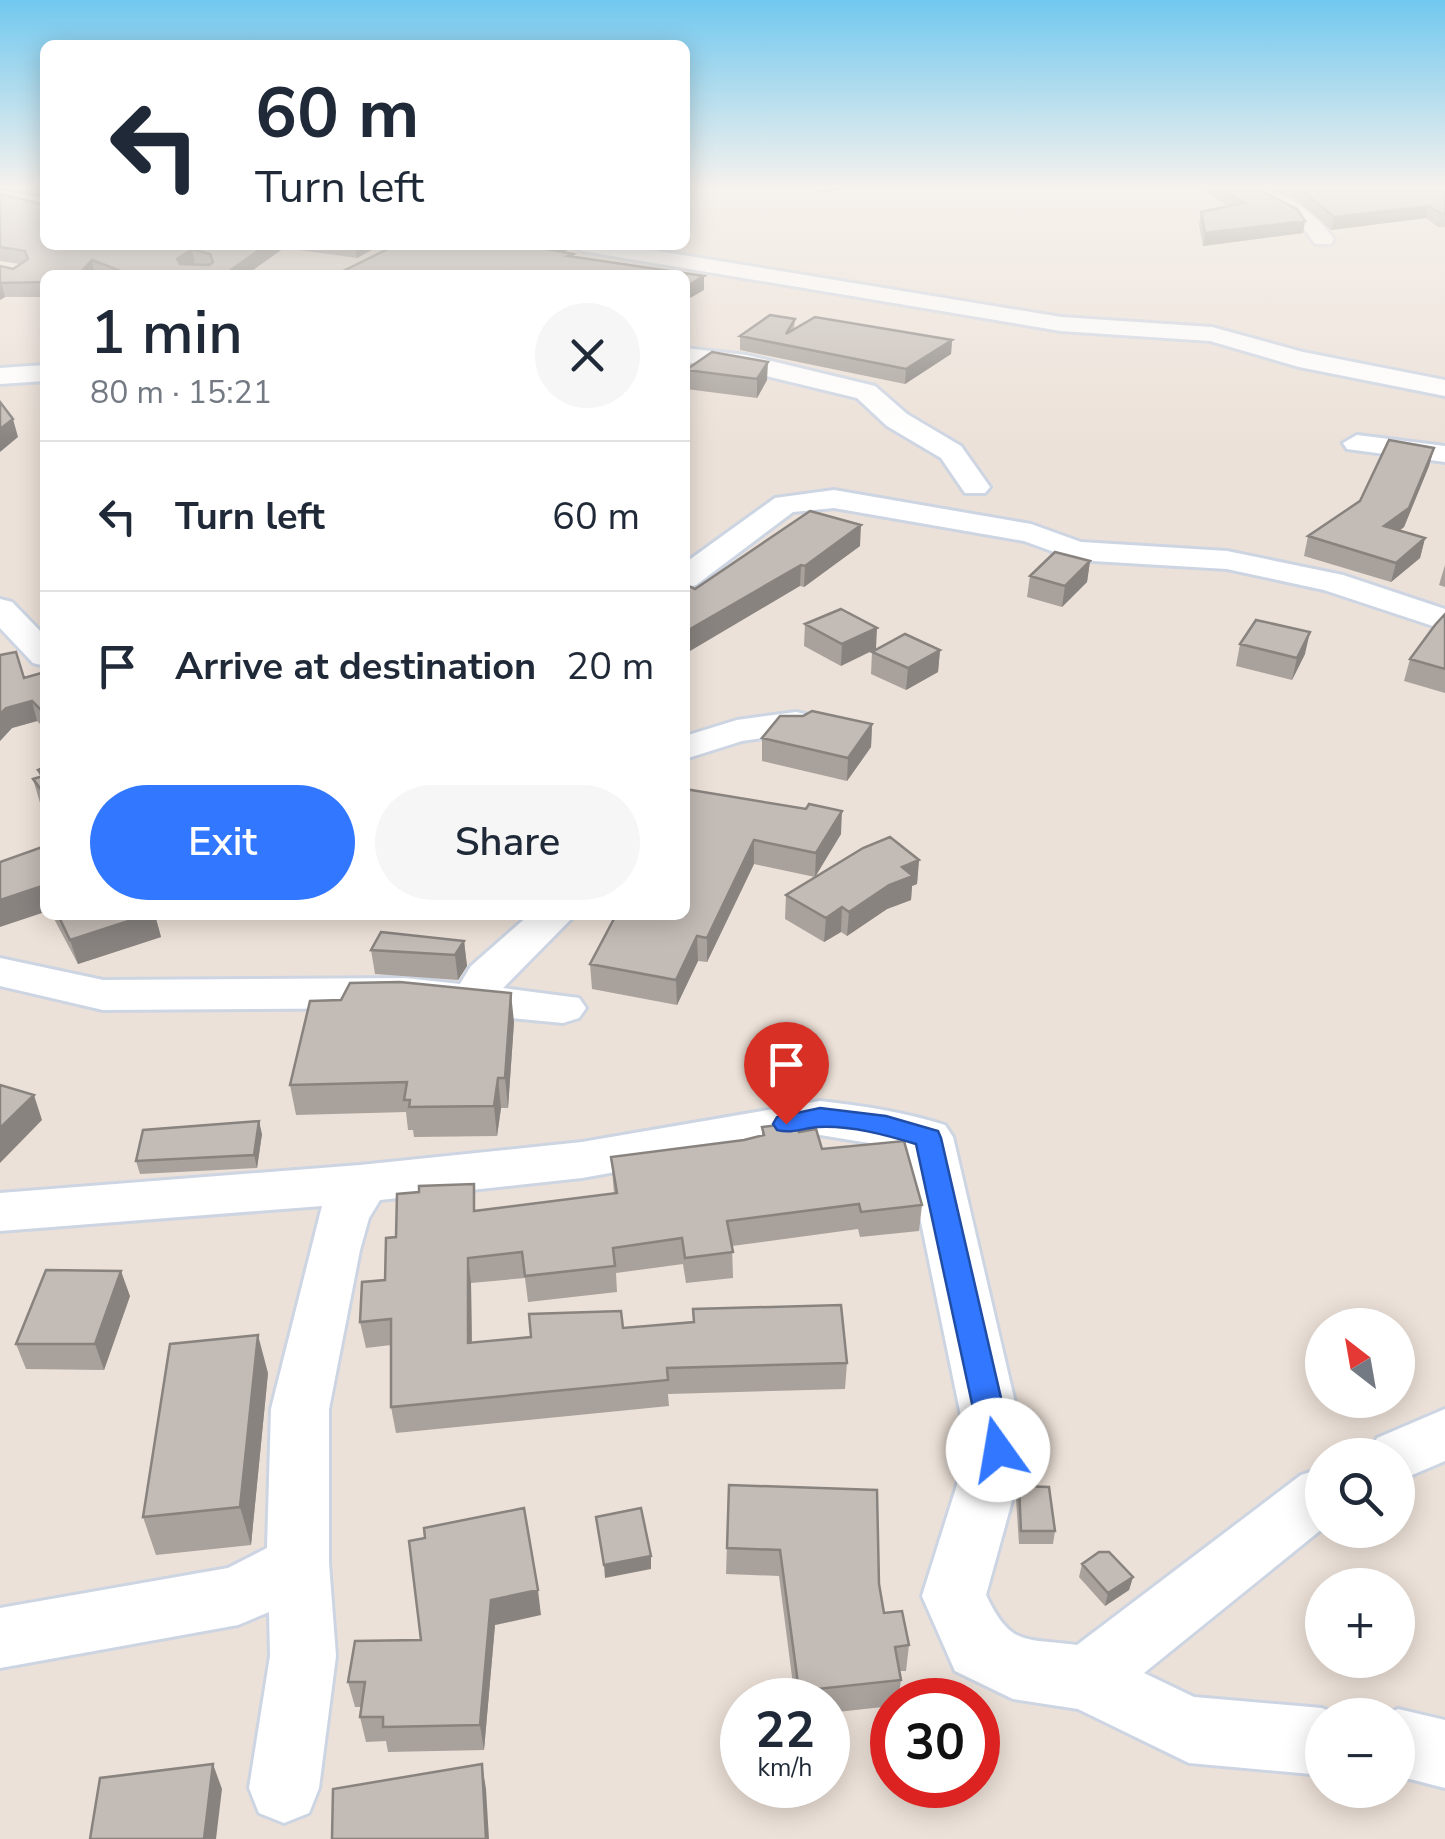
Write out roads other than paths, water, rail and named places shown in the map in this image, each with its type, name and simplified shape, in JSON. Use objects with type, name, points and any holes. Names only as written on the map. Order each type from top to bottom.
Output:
[{"type":"street","points":[[755,274],[1061,324],[1212,334],[1299,359],[1445,388]]},
{"type":"street","points":[[690,356],[768,367],[866,392],[897,420],[951,452],[975,487]]},
{"type":"street","points":[[0,376],[40,372]]},
{"type":"street","points":[[1357,443],[1445,454]]},
{"type":"street","points":[[690,574],[784,504],[834,500],[1032,533],[1076,551],[1227,560],[1332,582],[1445,620]]},
{"type":"street","points":[[0,609],[40,651]]},
{"type":"street","points":[[690,746],[737,730],[796,723]]},
{"type":"street","points":[[474,1000],[487,976],[549,920]]},
{"type":"street","points":[[0,972],[103,994],[405,994],[562,1008]]},
{"type":"street","points":[[0,1212],[360,1184],[582,1160],[820,1118],[886,1126],[928,1138],[998,1450],[954,1596],[978,1649],[1013,1668],[1086,1678],[1189,1730],[1305,1740]]},
{"type":"street","points":[[284,1788],[303,1656],[298,1563],[300,1409],[334,1250],[346,1210],[355,1200],[360,1184]]},
{"type":"street","points":[[1415,1448],[1445,1434]]},
{"type":"street","points":[[1086,1678],[1305,1507]]},
{"type":"street","points":[[0,1638],[238,1596],[298,1563]]},
{"type":"street","points":[[1415,1747],[1445,1754]]}]
